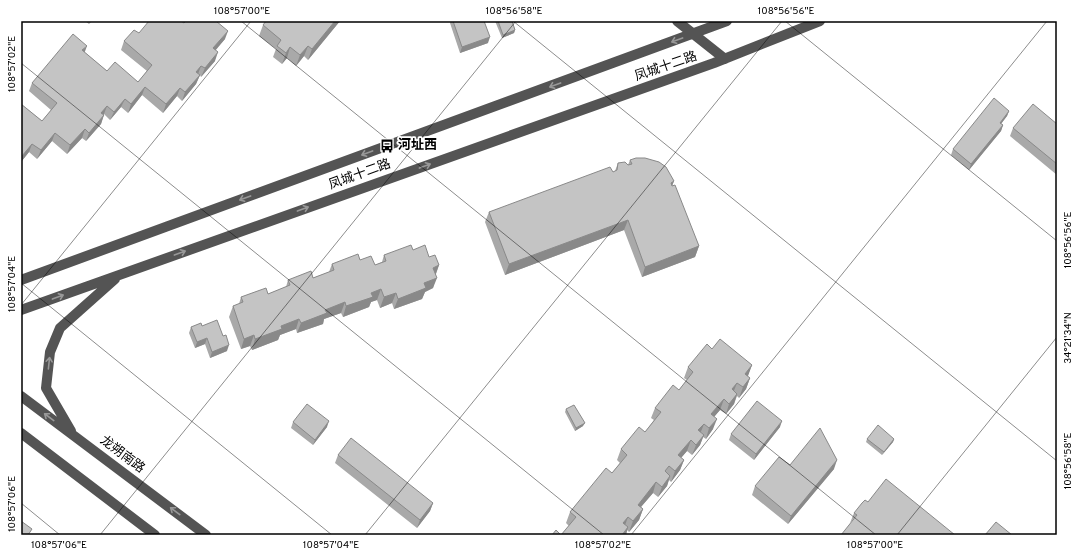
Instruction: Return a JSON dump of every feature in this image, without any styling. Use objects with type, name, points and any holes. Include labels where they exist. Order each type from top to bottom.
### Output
[{"type":"street","points":[[678,21],[725,59]]},
{"type":"street","name":"凤城十二路","points":[[21,280],[727,21]]},
{"type":"street","name":"凤城十二路","points":[[21,310],[725,59],[820,21]]},
{"type":"street","points":[[75,436],[46,388],[50,352],[60,328],[119,275]]},
{"type":"street","name":"龙朔南路","points":[[21,396],[206,535]]},
{"type":"street","points":[[21,433],[155,535]]},
{"type":"building","points":[[149,21],[181,21],[184,23],[186,21],[216,21],[228,31],[213,48],[218,52],[205,68],[201,66],[196,72],[200,75],[185,92],[180,88],[166,104],[145,87],[131,104],[125,99],[114,112],[107,106],[101,113],[104,115],[89,133],[85,129],[70,145],[55,133],[41,150],[32,144],[21,156],[21,104],[42,121],[57,103],[32,83],[73,34],[87,46],[82,50],[107,71],[115,62],[138,82],[152,65],[124,41],[134,30],[139,33]]},
{"type":"building","points":[[266,21],[335,21],[312,49],[308,46],[300,55],[290,47],[286,53],[277,46],[281,40],[263,25]]},
{"type":"building","points":[[453,21],[484,21],[490,37],[462,47]]},
{"type":"building","points":[[498,21],[512,21],[515,30],[503,35]]},
{"type":"building","points":[[994,98],[1009,111],[1000,123],[1003,125],[971,164],[953,149]]},
{"type":"building","points":[[1033,104],[1057,124],[1057,164],[1013,128]]},
{"type":"building","points":[[645,158],[659,162],[666,167],[674,181],[671,183],[672,186],[675,185],[699,246],[645,267],[628,220],[509,264],[489,212],[610,167],[613,172],[617,170],[618,163],[625,162],[628,165],[632,164],[630,160]]},
{"type":"building","points":[[411,245],[413,250],[425,245],[429,257],[435,255],[439,265],[433,268],[437,278],[424,283],[426,288],[398,299],[396,293],[384,297],[381,289],[371,293],[373,297],[346,306],[345,302],[325,310],[327,313],[301,323],[299,319],[281,326],[282,329],[255,339],[254,335],[244,339],[233,306],[243,302],[241,297],[266,288],[268,294],[290,285],[288,280],[311,271],[313,278],[334,270],[332,264],[358,254],[360,260],[371,256],[375,265],[386,261],[384,255]]},
{"type":"building","points":[[217,320],[223,336],[226,335],[229,345],[212,352],[207,338],[197,342],[191,327],[201,323],[202,326]]},
{"type":"building","points":[[720,339],[752,365],[745,374],[750,378],[743,387],[737,383],[732,389],[737,394],[729,404],[724,399],[711,414],[717,419],[709,428],[704,424],[698,430],[704,435],[696,445],[691,440],[678,455],[684,460],[675,471],[669,466],[665,471],[670,476],[662,487],[656,482],[638,505],[643,509],[633,521],[628,517],[623,523],[628,527],[622,535],[561,535],[576,517],[570,512],[606,468],[612,473],[627,455],[621,449],[639,427],[645,432],[661,412],[655,408],[673,385],[679,390],[693,372],[688,367],[707,344],[712,349]]},
{"type":"building","points":[[757,401],[782,421],[756,454],[731,434]]},
{"type":"building","points":[[307,404],[329,421],[315,440],[293,422]]},
{"type":"building","points":[[574,405],[585,423],[576,428],[566,409]]},
{"type":"building","points":[[878,425],[894,439],[884,452],[867,439]]},
{"type":"building","points":[[820,428],[837,460],[791,516],[755,486],[779,457],[790,465]]},
{"type":"building","points":[[351,438],[433,503],[420,520],[338,455]]},
{"type":"building","points":[[886,479],[955,535],[841,535],[857,515],[854,513],[862,503],[865,500],[868,502]]},
{"type":"building","points":[[21,521],[32,529],[28,535],[21,535]]},
{"type":"building","points":[[996,522],[1012,535],[985,535]]},
{"type":"building","points":[[556,530],[561,535],[552,535]]},
{"type":"place","name":"河址西","points":[[387,146]]}]
